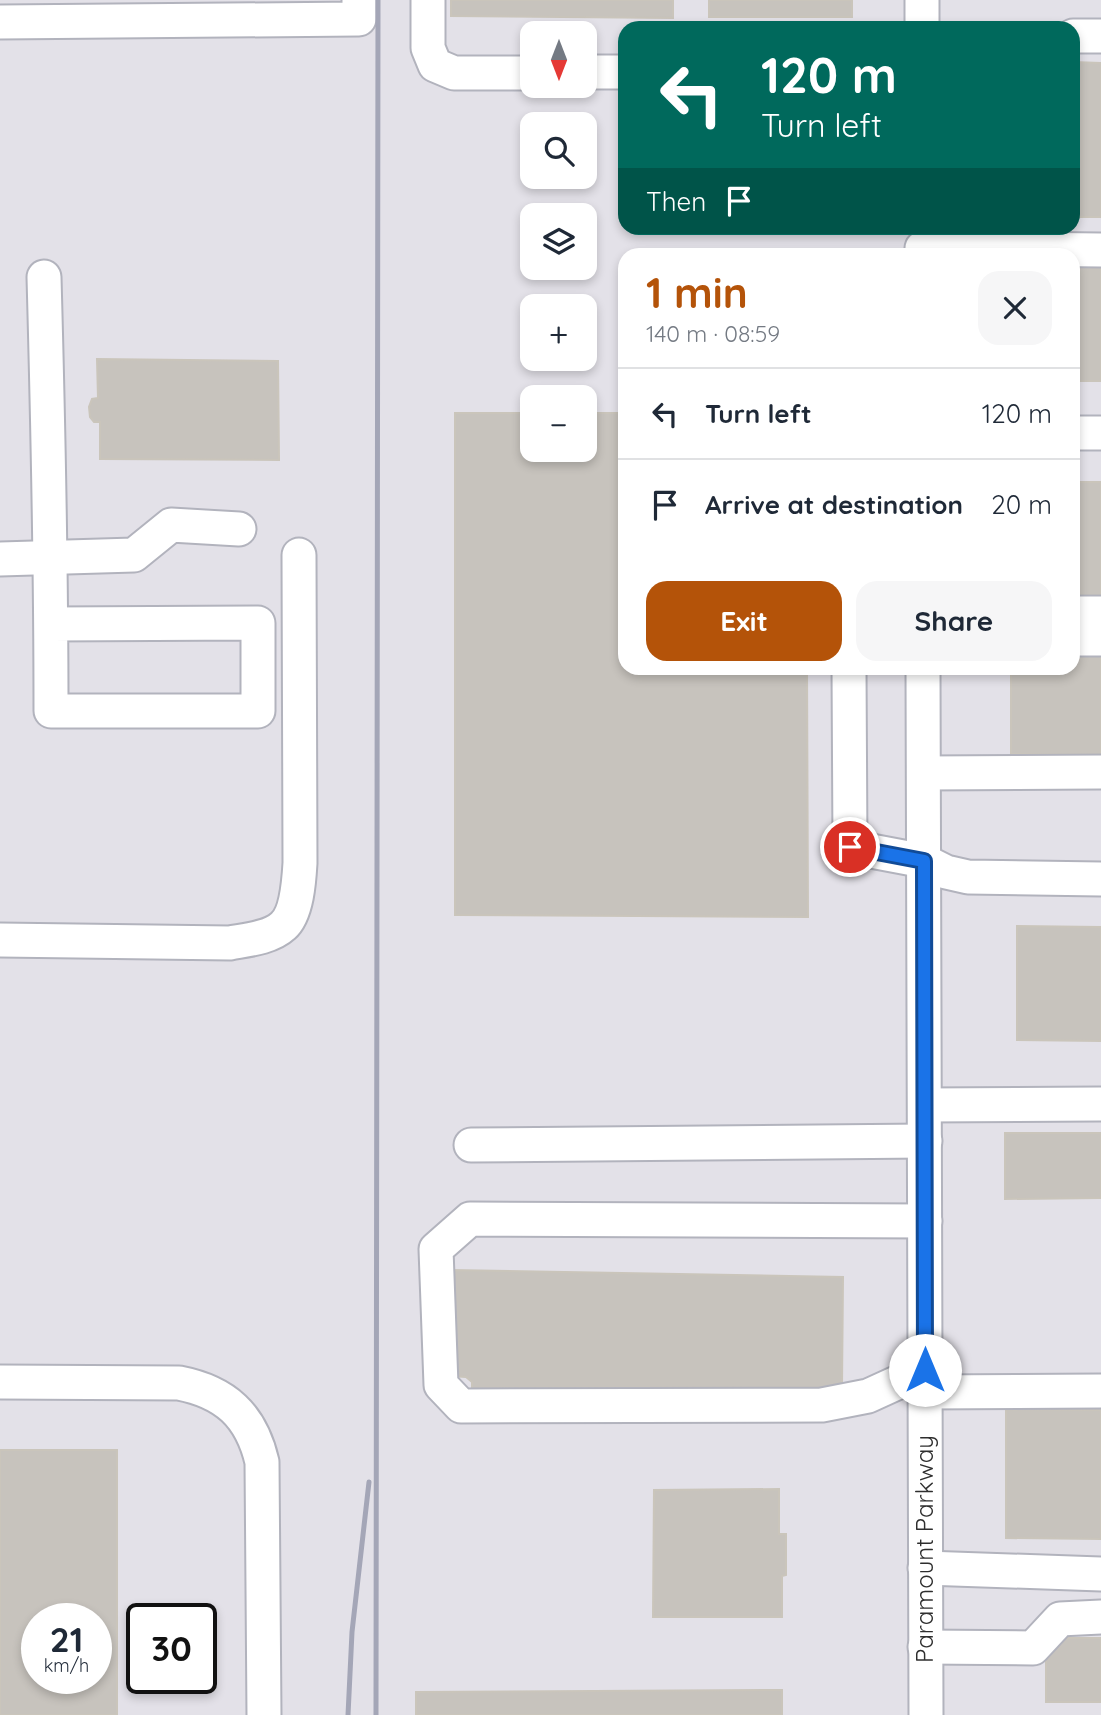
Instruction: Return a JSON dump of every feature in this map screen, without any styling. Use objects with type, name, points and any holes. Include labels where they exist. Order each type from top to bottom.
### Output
[{"type":"street","points":[[0,22],[359,19],[359,0]]},
{"type":"street","points":[[428,0],[428,48],[435,65],[454,73],[520,72]]},
{"type":"street","points":[[922,0],[922,21]]},
{"type":"street","points":[[1080,36],[1101,36]]},
{"type":"street","points":[[597,72],[618,72]]},
{"type":"street","points":[[922,244],[950,248]]},
{"type":"street","points":[[1080,250],[1101,250]]},
{"type":"street","points":[[44,276],[51,558],[51,624],[51,711],[258,711],[258,623],[51,624]]},
{"type":"street","points":[[1080,433],[1101,433]]},
{"type":"street","points":[[0,559],[134,555],[171,525],[239,529]]},
{"type":"street","points":[[0,940],[230,943],[263,936],[284,926],[297,897],[300,863],[299,555]]},
{"type":"street","points":[[1080,613],[1101,613]]},
{"type":"street","points":[[1080,639],[1101,639]]},
{"type":"street","points":[[849,675],[850,847],[924,861],[946,872],[968,877],[1101,879]]},
{"type":"street","name":"Paramount Parkway","points":[[923,675],[926,1715]]},
{"type":"street","points":[[924,773],[1101,772]]},
{"type":"street","points":[[925,1105],[1099,1104]]},
{"type":"street","points":[[471,1145],[925,1141]]},
{"type":"street","points":[[925,1221],[470,1219],[436,1250],[441,1385],[461,1406],[822,1405],[925,1381],[1101,1391]]},
{"type":"street","points":[[0,1382],[179,1383],[200,1387],[220,1397],[242,1418],[253,1432],[262,1461],[264,1715]]},
{"type":"street","points":[[925,1568],[1101,1574]]},
{"type":"street","points":[[925,1647],[1033,1648],[1060,1619],[1101,1617]]},
{"type":"shaded area","points":[[0,0],[1101,0],[1101,1715],[0,1715]]},
{"type":"building","points":[[451,0],[673,0],[673,18],[451,16]]},
{"type":"building","points":[[709,0],[852,0],[852,17],[709,17]]},
{"type":"building","points":[[1080,62],[1101,63],[1101,217],[1080,217]]},
{"type":"building","points":[[1080,267],[1101,267],[1101,381],[1080,381]]},
{"type":"building","points":[[97,359],[278,361],[279,460],[100,459],[100,422],[94,422],[90,417],[89,407],[92,399],[98,398]]},
{"type":"building","points":[[455,413],[520,413],[520,462],[597,462],[597,413],[618,413],[618,675],[807,675],[808,917],[455,915]]},
{"type":"building","points":[[1080,482],[1101,482],[1101,595],[1080,595]]},
{"type":"building","points":[[1080,649],[1101,649],[1101,754],[1011,754],[1011,675],[1080,675]]},
{"type":"building","points":[[1017,926],[1101,927],[1101,1041],[1017,1040]]},
{"type":"building","points":[[1005,1133],[1101,1133],[1101,1198],[1005,1199]]},
{"type":"building","points":[[451,1270],[843,1277],[842,1388],[472,1389],[472,1382],[466,1377],[451,1376]]},
{"type":"building","points":[[1006,1409],[1101,1410],[1101,1539],[1006,1538]]},
{"type":"building","points":[[0,1450],[117,1450],[117,1715],[0,1715]]},
{"type":"building","points":[[779,1489],[779,1534],[786,1534],[782,1617],[653,1617],[654,1490]]},
{"type":"building","points":[[1046,1638],[1101,1638],[1101,1702],[1046,1702]]},
{"type":"building","points":[[782,1690],[782,1715],[416,1715],[416,1692]]},
{"type":"railway","points":[[376,1715],[378,0]]},
{"type":"railway","points":[[348,1715],[352,1632],[369,1482]]},
{"type":"route","points":[[850,847],[924,861],[925,1370]]}]
